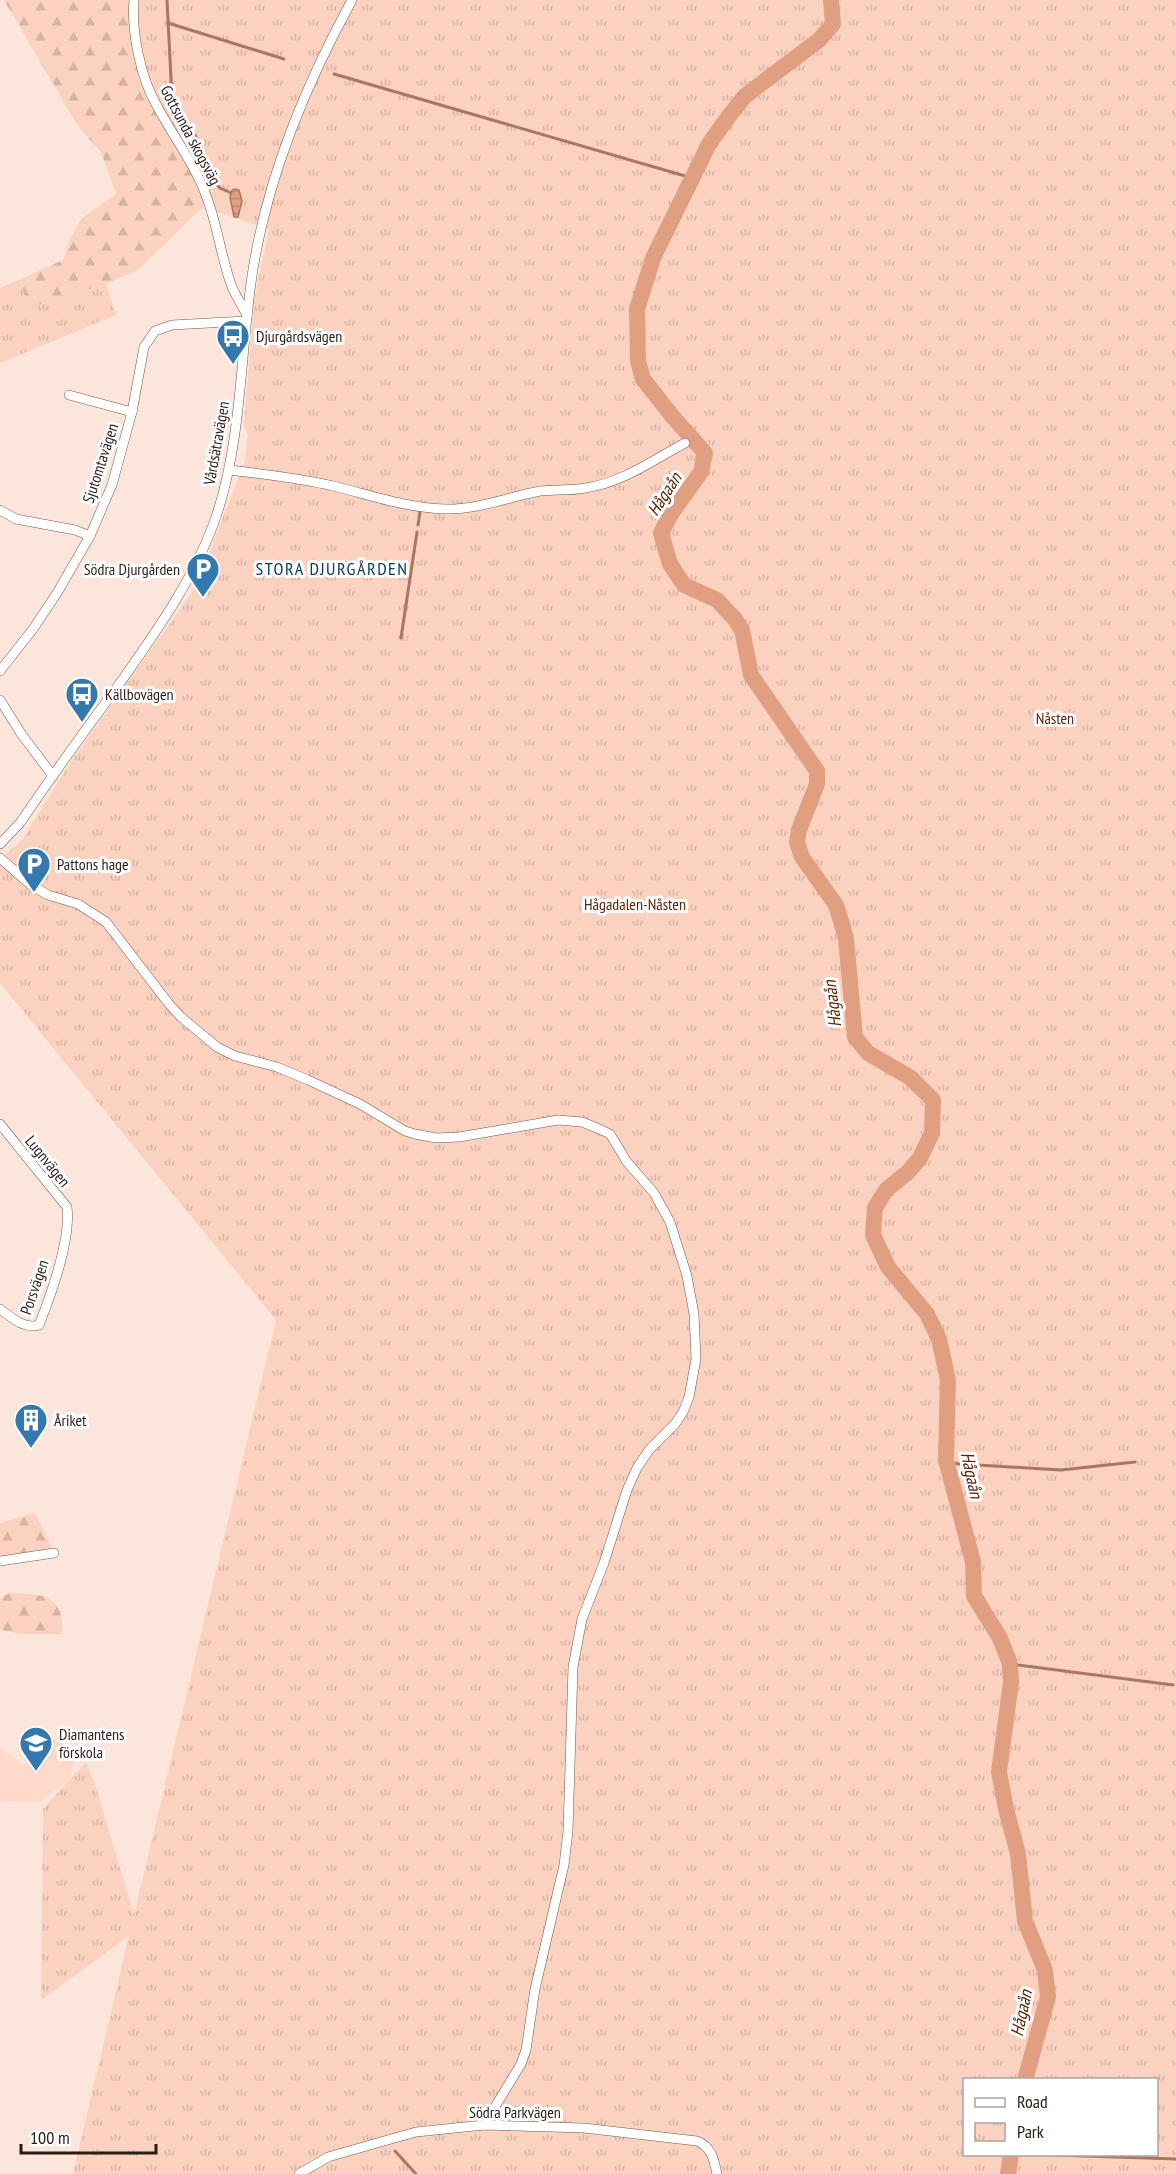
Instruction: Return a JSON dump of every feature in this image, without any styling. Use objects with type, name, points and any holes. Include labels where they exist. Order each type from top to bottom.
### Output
[{"type":"street","name":"Gottsunda skogsväg","points":[[134,0],[133,14],[137,44],[147,83],[155,104],[196,169],[208,201],[232,288],[247,318]]},
{"type":"street","name":"Vårdsätravägen","points":[[0,844],[20,824],[172,608],[200,556],[216,515],[236,435],[252,276],[270,195],[313,80],[352,0]]},
{"type":"street","name":"Sjutomtavägen","points":[[0,671],[33,629],[57,593],[90,536],[112,485],[132,412],[144,347],[155,331],[172,326],[247,318]]},
{"type":"street","points":[[69,395],[132,412]]},
{"type":"street","points":[[229,470],[320,483],[404,504],[446,509],[476,506],[540,491],[586,488],[608,483],[630,474],[685,443]]},
{"type":"street","points":[[0,510],[16,519],[75,530],[90,536]]},
{"type":"street","points":[[0,700],[22,735],[53,776]]},
{"type":"street","points":[[0,858],[31,885],[48,896],[78,904],[106,922],[181,1017],[217,1047],[234,1056],[277,1067],[308,1080],[360,1104],[405,1131],[415,1134],[436,1138],[459,1137],[558,1120],[582,1122],[610,1134],[627,1162],[654,1193],[670,1222],[687,1276],[694,1314],[696,1359],[684,1412],[649,1450],[627,1490],[604,1563],[582,1619],[573,1667],[568,1831],[564,1865],[535,1989],[526,2050],[521,2064],[484,2125]]},
{"type":"street","name":"Lugnvägen","points":[[0,1124],[67,1207],[68,1217]]},
{"type":"street","name":"Porsvägen","points":[[0,1309],[17,1322],[33,1327],[39,1325],[66,1236],[68,1217]]},
{"type":"street","points":[[0,1561],[54,1552]]},
{"type":"street","name":"Södra Parkvägen","points":[[299,2174],[328,2157],[416,2132],[484,2125],[584,2128],[697,2141],[709,2149],[714,2158],[717,2174]]},
{"type":"shaded area","points":[[232,190],[239,190],[242,201],[238,217],[234,217],[230,197]]},
{"type":"shaded area","name":"Diamantens förskola","points":[[46,1734],[75,1753],[70,1778],[39,1802],[4,1801],[0,1803],[0,1748],[24,1766]]},
{"type":"green space","points":[[4,0],[147,0],[218,192],[139,269],[106,284],[29,308],[19,280],[63,260],[71,237],[81,219],[116,194],[101,152],[78,126]]},
{"type":"green space","name":"Hågadalen-Nåsten","points":[[133,0],[1176,0],[1176,2174],[73,2174],[129,1936],[41,2000],[43,1809],[86,1762],[95,1784],[134,1915],[276,1320],[0,983],[0,859],[22,840],[72,760],[196,587],[245,461],[248,435],[244,425],[254,301],[269,229],[208,209],[189,141],[152,93],[136,50]]},
{"type":"green space","points":[[19,280],[29,308],[106,284],[116,315],[0,363],[0,288]]},
{"type":"green space","points":[[35,1513],[54,1553],[0,1561],[0,1523]]},
{"type":"green space","points":[[9,1593],[31,1594],[48,1598],[55,1603],[62,1620],[62,1634],[24,1634],[0,1630],[0,1599]]},
{"type":"waterway","points":[[167,0],[172,98],[198,140],[214,182],[231,193]]},
{"type":"waterway","name":"Hågaån","points":[[831,0],[833,24],[819,40],[745,96],[709,144],[653,258],[637,309],[638,361],[643,379],[705,453],[701,472],[671,514],[661,533],[670,564],[684,585],[717,600],[734,618],[742,630],[751,675],[817,771],[817,784],[799,830],[797,842],[802,857],[836,905],[841,921],[846,939],[855,1037],[868,1053],[911,1078],[933,1100],[932,1133],[920,1158],[908,1172],[886,1190],[875,1208],[873,1235],[888,1267],[927,1314],[939,1339],[948,1380],[946,1460],[973,1562],[974,1596],[1000,1638],[1010,1664],[1011,1682],[999,1772],[1018,1854],[1025,1921],[1045,1970],[1048,1997],[1026,2078]]},
{"type":"waterway","points":[[168,23],[284,59]]},
{"type":"waterway","points":[[334,74],[692,178]]},
{"type":"waterway","points":[[418,525],[420,512]]},
{"type":"waterway","points":[[401,638],[417,532]]},
{"type":"waterway","points":[[946,1463],[1061,1470],[1135,1462]]},
{"type":"waterway","points":[[1010,1664],[1173,1685]]},
{"type":"waterway","points":[[395,2151],[416,2174]]},
{"type":"waterway","name":"Hågaån","points":[[1008,2174],[1011,2156]]},
{"type":"waterway","points":[[1084,2156],[1176,2159]]},
{"type":"place","name":"Djurgårdsvägen","points":[[233,365]]},
{"type":"place","name":"Södra Djurgården","points":[[203,598]]},
{"type":"place","name":"Källbovägen","points":[[82,723]]},
{"type":"place","name":"Pattons hage","points":[[34,893]]},
{"type":"place","name":"Åriket","points":[[31,1449]]},
{"type":"place","name":"Diamantens förskola","points":[[36,1772]]},
{"type":"district","name":"STORA DJURGÅRDEN","points":[[332,568]]},
{"type":"park label","name":"Nåsten","points":[[1055,718]]}]
